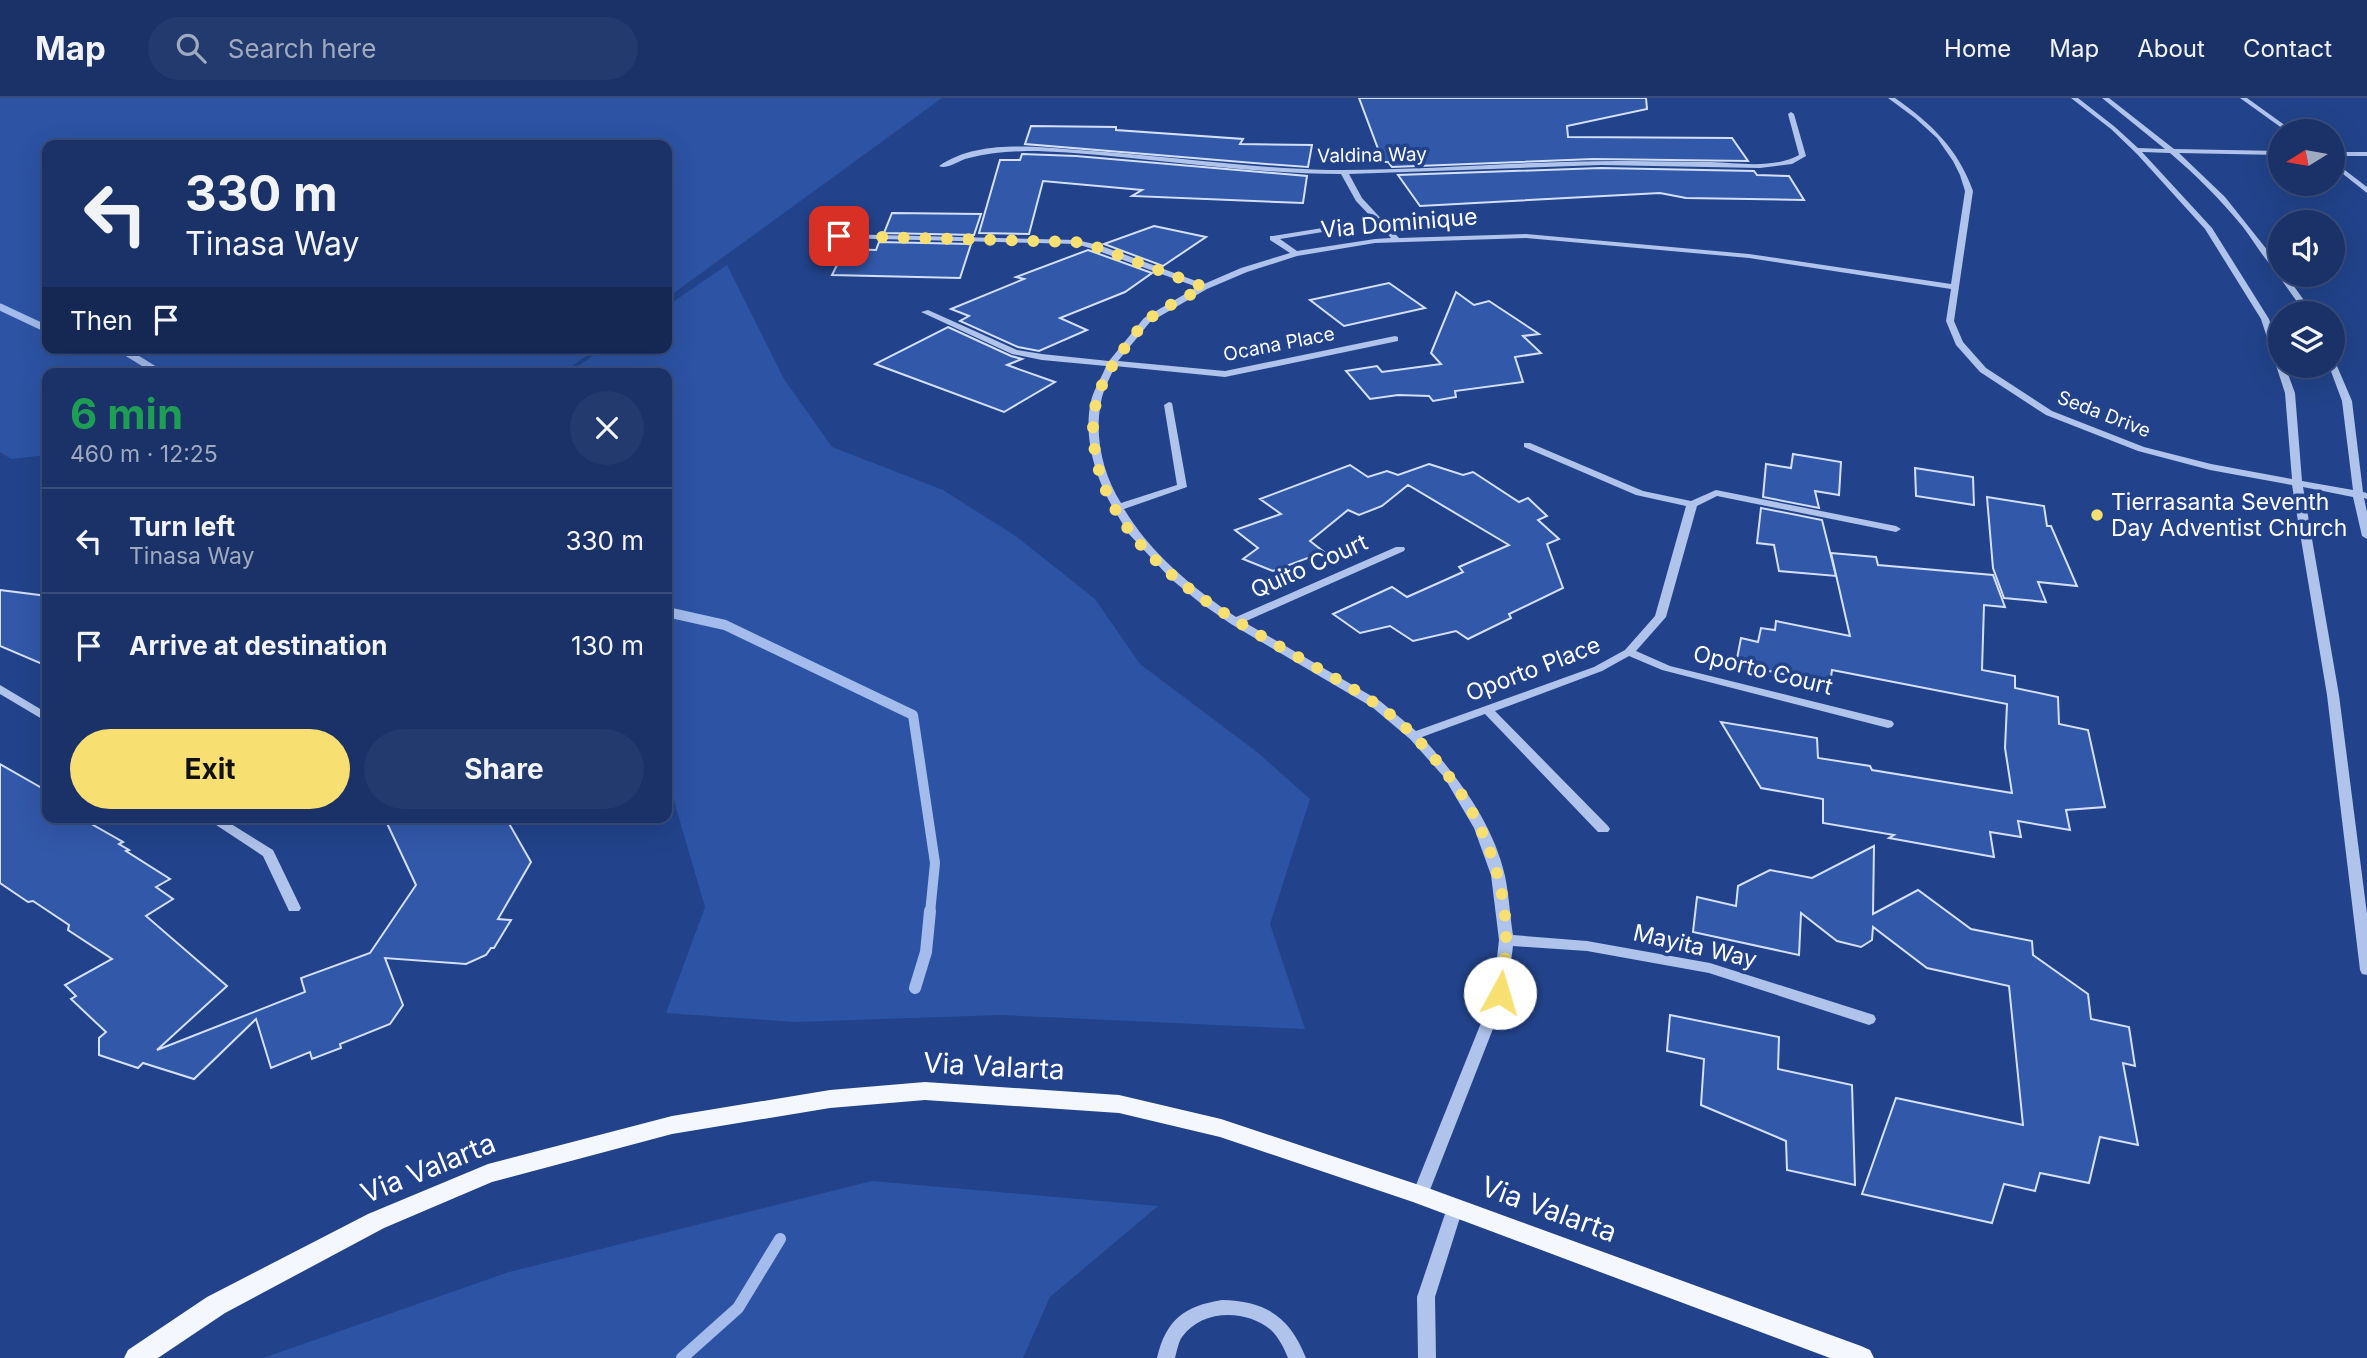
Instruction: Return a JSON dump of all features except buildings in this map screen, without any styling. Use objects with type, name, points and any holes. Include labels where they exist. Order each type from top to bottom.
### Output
[{"type":"main road","name":"Via Valarta","points":[[137,1358],[216,1305],[351,1234],[488,1174],[656,1128],[830,1099],[925,1091],[1119,1104],[1220,1128],[1420,1195],[1861,1358]]},
{"type":"street","name":"Seda Drive","points":[[1891,98],[1919,117],[1954,152],[1964,172],[1969,191],[1950,321],[1959,343],[1983,370],[2049,413],[2141,449],[2210,467],[2362,495]]},
{"type":"street","points":[[2074,98],[2136,150],[2208,228],[2265,319],[2268,328]]},
{"type":"street","points":[[2105,98],[2174,150],[2253,231],[2268,254]]},
{"type":"street","points":[[2243,98],[2273,119]]},
{"type":"street","points":[[1791,114],[1803,156]]},
{"type":"street","name":"Valdina Way","points":[[943,166],[970,155],[1017,149],[1119,154],[1221,166],[1344,172],[1407,172],[1563,164],[1760,166],[1790,163],[1803,156]]},
{"type":"street","points":[[2136,150],[2268,153]]},
{"type":"street","points":[[2345,154],[2367,154]]},
{"type":"street","points":[[1344,172],[1359,199],[1396,239]]},
{"type":"street","points":[[2345,173],[2367,191]]},
{"type":"street","points":[[1296,254],[1273,238],[1341,227]]},
{"type":"street","name":"Via Dominique","points":[[1420,1195],[1500,993],[1506,940],[1498,875],[1481,828],[1448,775],[1414,736],[1376,704],[1235,622],[1175,577],[1132,531],[1116,508],[1105,485],[1094,442],[1096,401],[1112,363],[1147,320],[1204,287],[1244,270],[1296,254],[1396,239],[1494,235],[1539,237],[1749,256],[1955,287]]},
{"type":"street","points":[[839,236],[1076,242],[1204,287]]},
{"type":"street","name":"Ocana Place","points":[[925,312],[1014,352],[1226,374],[1395,339]]},
{"type":"street","points":[[2285,378],[2290,393],[2297,483],[2333,695],[2367,970]]},
{"type":"street","points":[[2338,378],[2347,401],[2367,536]]},
{"type":"street","points":[[1116,508],[1182,487],[1169,405]]},
{"type":"street","points":[[1527,445],[1640,493],[1692,504],[1716,493],[1896,529]]},
{"type":"street","name":"Oporto Place","points":[[1414,736],[1598,670],[1629,652],[1660,617],[1692,504]]},
{"type":"street","name":"Quito Court","points":[[1235,622],[1400,549]]},
{"type":"street","name":"Oporto Court","points":[[1629,652],[1666,667],[1888,724]]},
{"type":"street","points":[[0,689],[42,715]]},
{"type":"street","points":[[1487,710],[1603,829]]},
{"type":"street","points":[[220,823],[268,853],[294,908]]},
{"type":"street","name":"Mayita Way","points":[[1506,940],[1587,946],[1710,968],[1869,1019]]},
{"type":"street","points":[[1427,1358],[1426,1297],[1455,1208]]},
{"type":"street","points":[[1166,1358],[1174,1333],[1189,1318],[1210,1309],[1233,1306],[1255,1311],[1275,1322],[1290,1339],[1297,1358]]},
{"type":"shaded area","points":[[0,98],[942,98],[672,294],[672,140],[42,140],[42,354],[589,354],[570,368],[42,368],[42,456],[11,459],[0,452]]},
{"type":"shaded area","points":[[727,265],[784,379],[832,447],[943,490],[1017,537],[1095,599],[1140,664],[1257,752],[1310,799],[1270,924],[1305,1029],[1000,1015],[795,1022],[666,1013],[705,907],[672,794],[672,368],[575,368],[595,354],[672,354],[672,303]]},
{"type":"shaded area","points":[[872,1181],[1158,1206],[1050,1297],[1023,1358],[263,1358],[509,1272]]},
{"type":"waterway","points":[[0,307],[42,327]]},
{"type":"waterway","points":[[129,354],[152,368]]},
{"type":"waterway","points":[[672,613],[725,625],[913,715],[935,863],[930,913]]},
{"type":"waterway","points":[[915,988],[926,952],[930,911]]},
{"type":"waterway","points":[[682,1358],[738,1308],[780,1239]]},
{"type":"place","name":"Tierrasanta Seventh Day Adventist Church","points":[[2097,515]]},
{"type":"route","points":[[839,236],[1076,242],[1204,287],[1147,320],[1112,363],[1102,382],[1093,421],[1097,463],[1105,485],[1116,508],[1132,531],[1175,577],[1235,622],[1376,704],[1414,736],[1448,775],[1481,828],[1498,875],[1506,940],[1500,993]]}]
